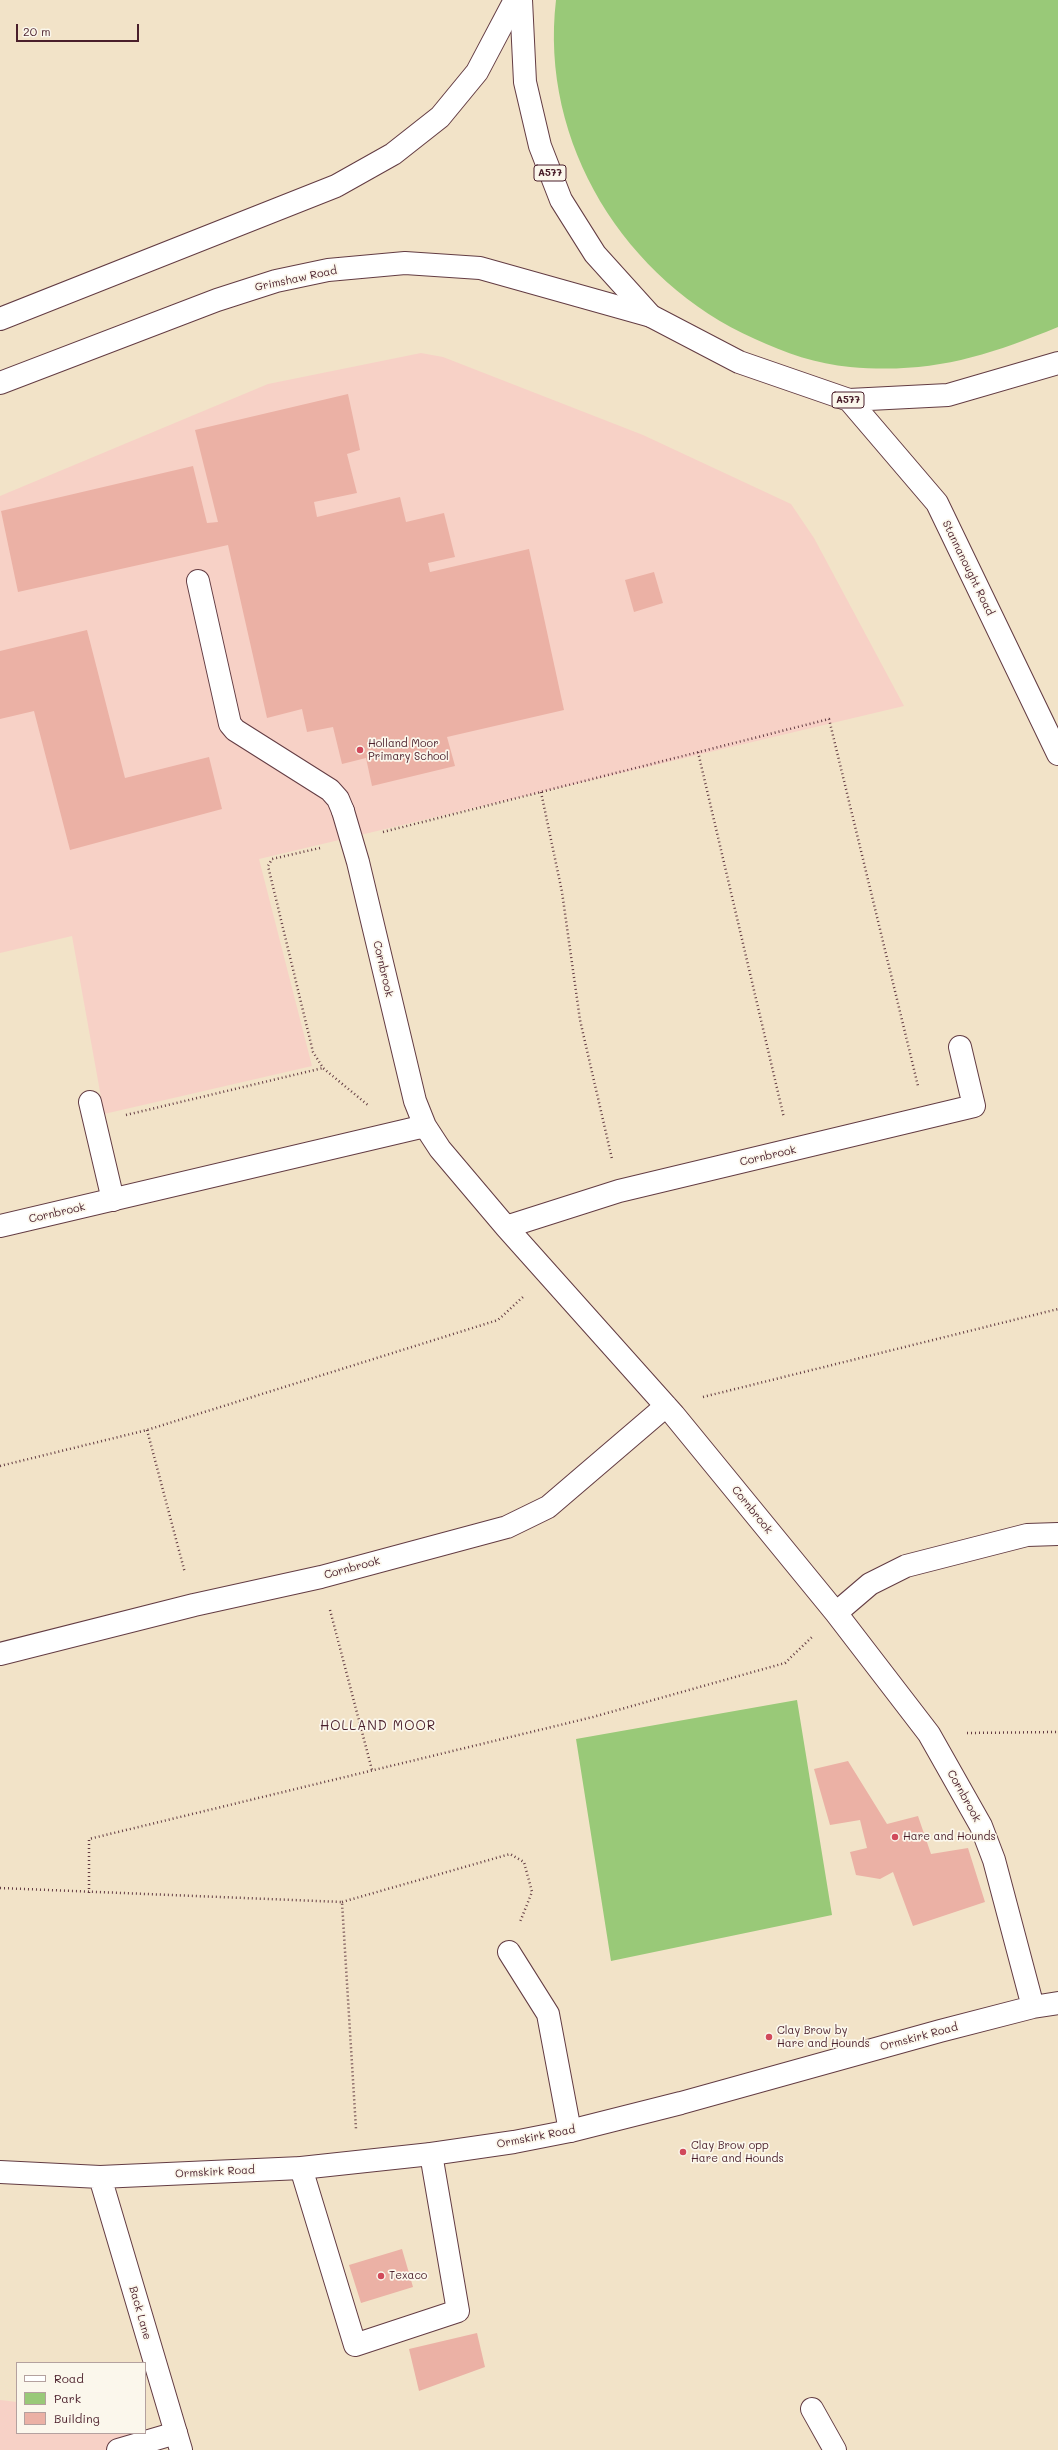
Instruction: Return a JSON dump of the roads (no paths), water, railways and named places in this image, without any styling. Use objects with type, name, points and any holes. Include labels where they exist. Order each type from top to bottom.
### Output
[{"type":"street","points":[[0,318],[336,186],[393,154],[440,117],[477,72],[515,0]]},
{"type":"street","name":"A577","points":[[521,0],[525,82],[540,146],[560,200],[595,254],[651,316],[739,362],[849,400],[948,395],[1058,364]]},
{"type":"street","name":"Grimshaw Road","points":[[0,384],[217,300],[276,281],[328,270],[405,263],[480,268],[651,316]]},
{"type":"street","name":"Stannanought Road","points":[[849,400],[937,503],[1058,754]]},
{"type":"street","name":"Cornbrook","points":[[198,581],[230,724],[234,730],[330,790],[338,799],[343,811],[415,1101],[425,1126],[440,1149],[506,1227],[670,1411],[836,1613],[929,1734],[981,1826],[994,1860],[1033,2007]]},
{"type":"street","name":"Cornbrook","points":[[506,1227],[619,1191],[974,1106],[960,1047]]},
{"type":"street","points":[[92,1112],[113,1200]]},
{"type":"street","name":"Cornbrook","points":[[0,1226],[425,1126]]},
{"type":"street","name":"Cornbrook","points":[[0,1654],[194,1605],[321,1576],[507,1527],[548,1507],[670,1411]]},
{"type":"street","points":[[836,1613],[870,1584],[906,1566],[1027,1535],[1058,1534]]},
{"type":"street","points":[[509,1952],[548,2014],[570,2131]]},
{"type":"street","name":"Ormskirk Road","points":[[0,2172],[100,2177],[302,2168],[431,2154],[570,2131],[681,2103],[940,2031],[1033,2007],[1058,2003]]},
{"type":"street","points":[[302,2168],[355,2345],[458,2311],[431,2154]]},
{"type":"street","name":"Back Lane","points":[[100,2177],[178,2442]]},
{"type":"street","points":[[812,2409],[835,2450]]},
{"type":"street","points":[[118,2450],[178,2442]]},
{"type":"place","name":"Holland Moor Primary School","points":[[360,750]]},
{"type":"place","name":"Hare and Hounds","points":[[895,1837]]},
{"type":"place","name":"Clay Brow by Hare and Hounds","points":[[769,2037]]},
{"type":"place","name":"Clay Brow opp Hare and Hounds","points":[[683,2152]]},
{"type":"place","name":"Texaco","points":[[381,2276]]},
{"type":"district","name":"HOLLAND MOOR","points":[[378,1726]]}]
